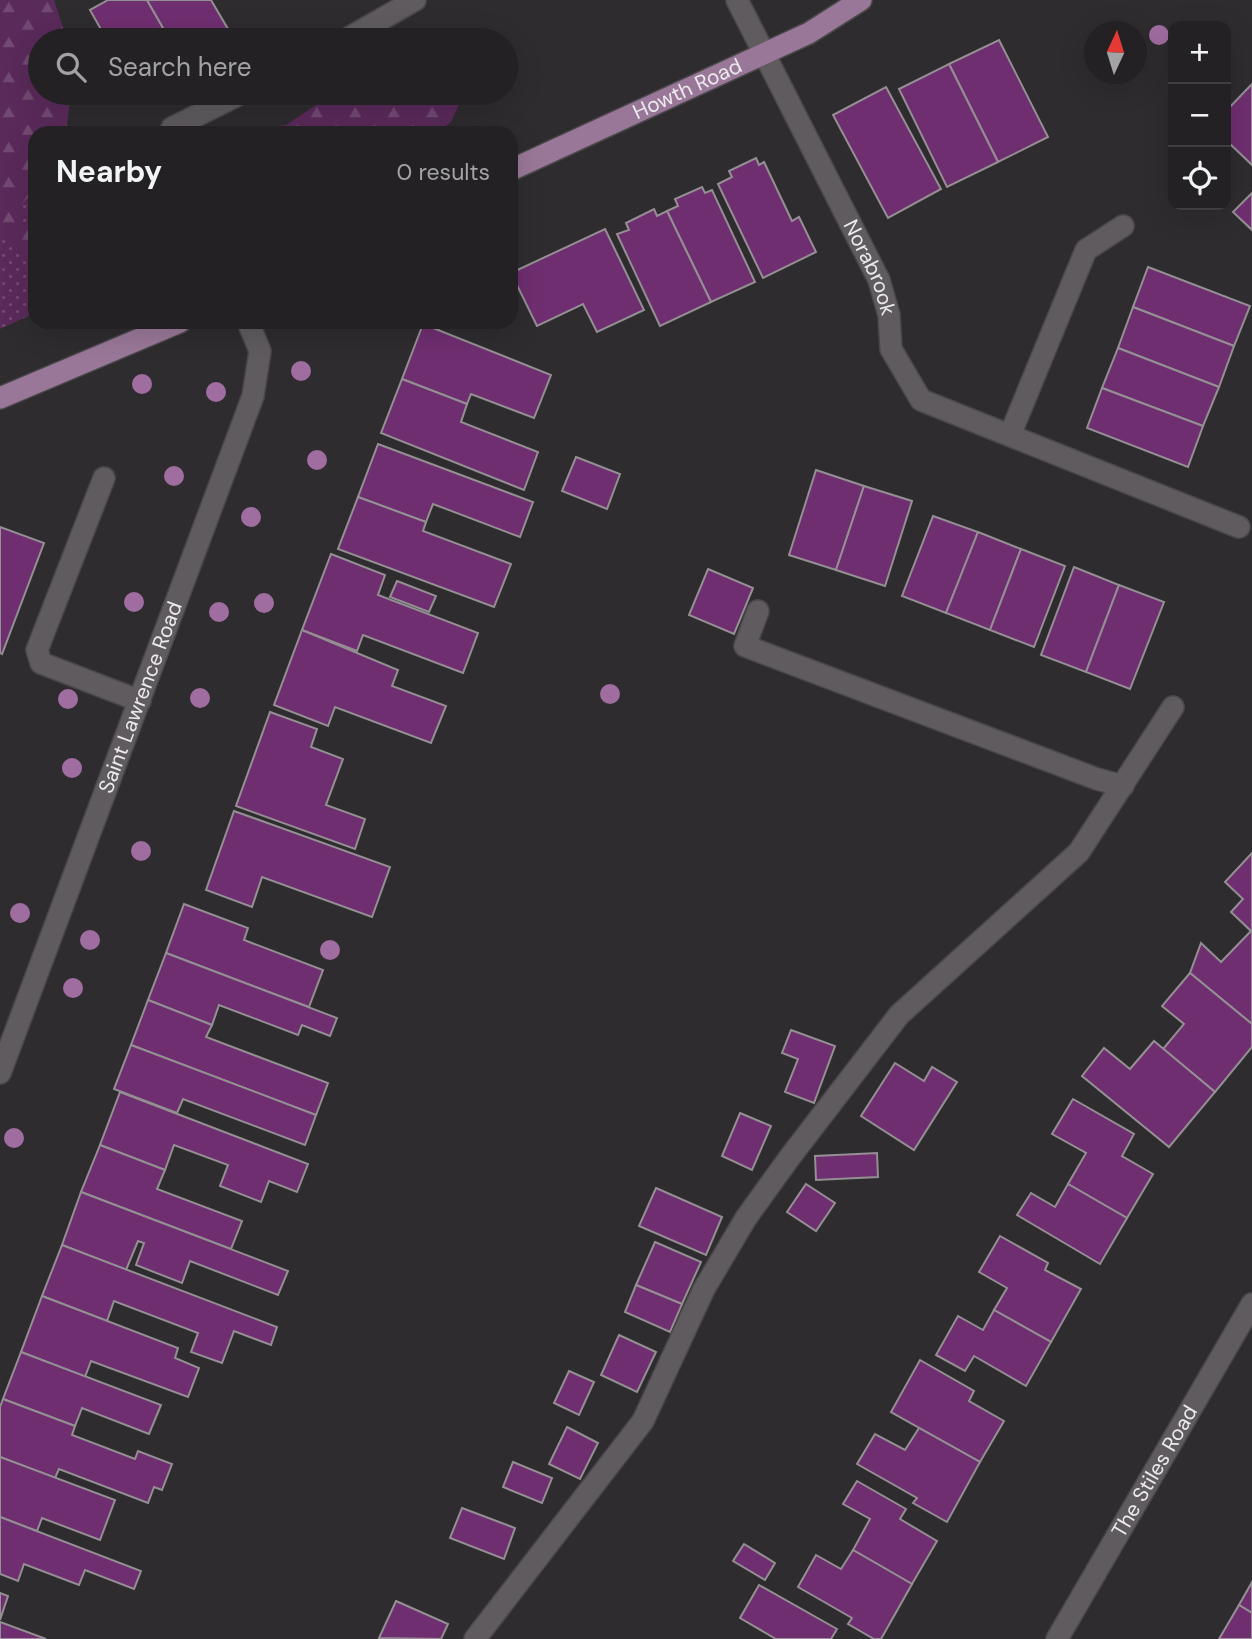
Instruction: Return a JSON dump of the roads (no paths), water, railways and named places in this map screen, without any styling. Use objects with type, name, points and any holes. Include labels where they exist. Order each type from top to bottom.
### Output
[{"type":"main road","name":"Howth Road","points":[[518,167],[761,52],[809,33],[861,0]]},
{"type":"main road","points":[[0,398],[163,329]]},
{"type":"street","points":[[366,28],[415,0]]},
{"type":"street","name":"Norabrook","points":[[737,0],[761,52],[879,280],[889,315],[891,349],[921,400],[1239,527]]},
{"type":"street","points":[[176,126],[218,105]]},
{"type":"street","points":[[1010,435],[1086,250],[1123,226]]},
{"type":"street","name":"Saint Lawrence Road","points":[[0,1073],[253,396],[260,351],[251,329]]},
{"type":"street","points":[[104,478],[37,650],[41,663],[140,701]]},
{"type":"street","points":[[758,611],[745,646],[1097,779],[1123,786]]},
{"type":"street","points":[[475,1639],[643,1421],[704,1289],[746,1218],[799,1146],[899,1015],[1079,852],[1173,707]]},
{"type":"street","name":"The Stiles Road","points":[[1057,1639],[1252,1304]]}]
